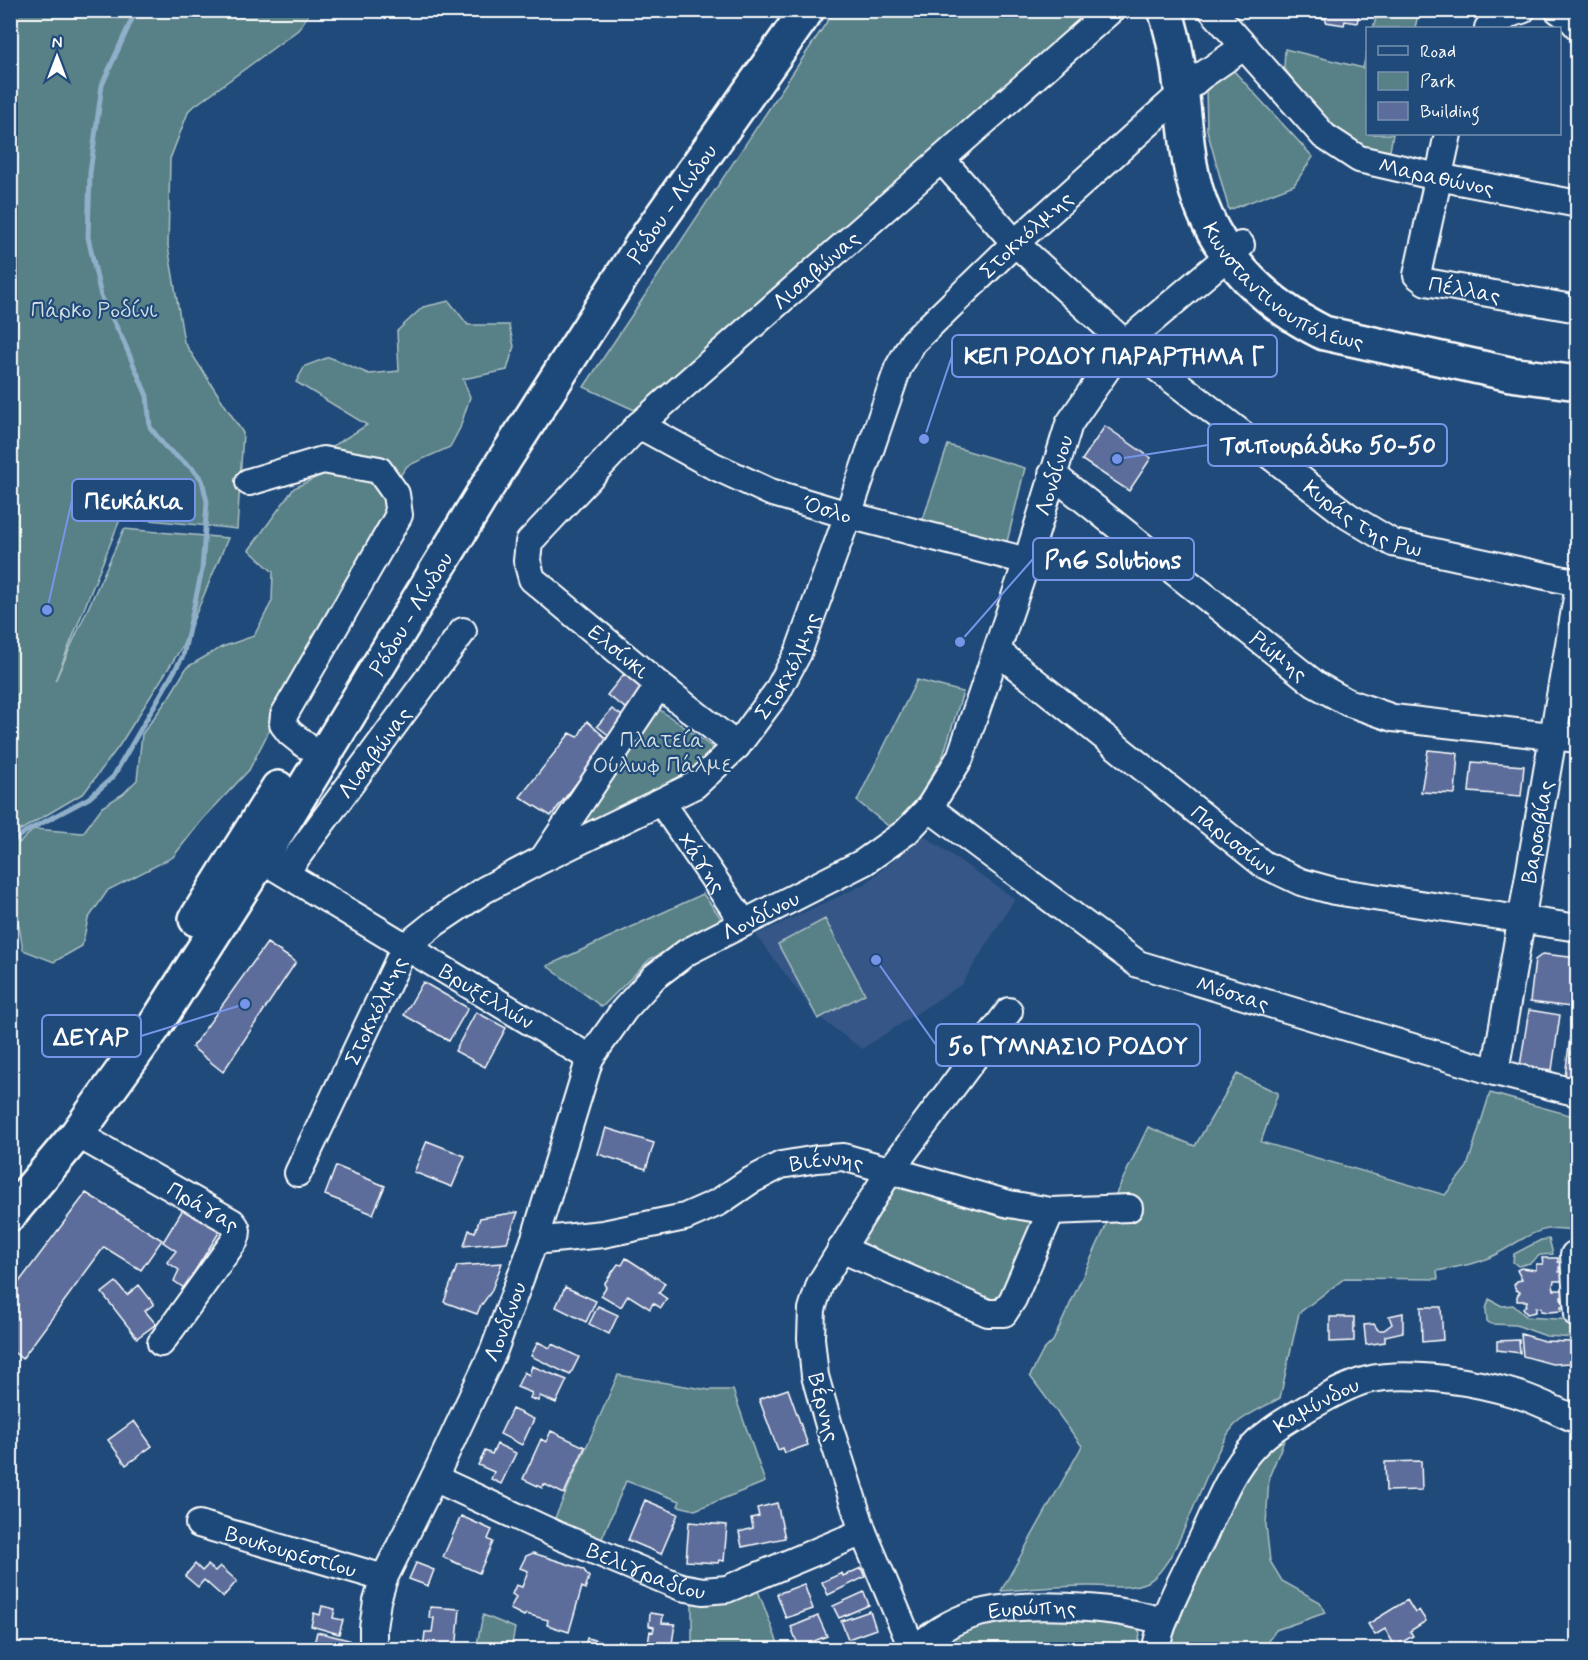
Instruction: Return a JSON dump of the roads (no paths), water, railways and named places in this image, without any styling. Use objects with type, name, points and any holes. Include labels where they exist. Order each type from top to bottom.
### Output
[{"type":"main road","name":"Ρόδου - Λίνδου","points":[[10,1182],[50,1137],[104,1065],[305,745],[470,474],[628,227],[781,10]]},
{"type":"main road","name":"Ρόδου - Λίνδου","points":[[10,1214],[77,1134],[273,866],[487,487],[645,240],[807,10]]},
{"type":"main road","name":"Κωνσταντινουπόλεως","points":[[1165,10],[1177,58],[1190,86],[1215,190],[1243,273],[1273,302],[1298,320],[1324,333],[1510,374],[1578,383]]},
{"type":"main road","name":"Κωνσταντινουπόλεως","points":[[1188,10],[1191,22],[1190,86]]},
{"type":"main road","name":"Κωνσταντινουπόλεως","points":[[1235,250],[1293,300],[1313,312],[1337,321],[1534,366],[1578,370]]},
{"type":"street","name":"Λισαβώνας","points":[[530,542],[639,425],[1111,10]]},
{"type":"street","points":[[1490,27],[1512,13],[1522,10]]},
{"type":"street","points":[[1558,10],[1578,27]]},
{"type":"street","name":"Μαραθώνος","points":[[1219,14],[1324,136],[1359,159],[1578,204]]},
{"type":"street","name":"Στοκχόλμης","points":[[298,1173],[405,947],[435,923],[484,890],[695,785],[737,746],[777,692],[798,653],[848,515],[897,368],[913,342],[1015,243],[1190,86],[1245,46]]},
{"type":"street","points":[[1438,177],[1448,135]]},
{"type":"street","name":"Κυράς της Ρω","points":[[942,160],[1015,243],[1125,343],[1348,516],[1393,543],[1578,583]]},
{"type":"street","name":"Πέλλας","points":[[1438,177],[1417,275],[1426,282],[1578,309]]},
{"type":"street","name":"Λονδίνου","points":[[373,1650],[377,1600],[384,1578],[494,1350],[534,1241],[590,1058],[624,1010],[654,977],[687,952],[864,862],[906,832],[929,808],[960,758],[1027,561],[1069,424],[1125,343],[1235,250]]},
{"type":"street","name":"Όσλο","points":[[639,425],[712,465],[770,492],[848,515],[1027,561]]},
{"type":"street","points":[[249,482],[322,460],[379,470],[396,494],[399,515],[284,715],[283,724],[305,745]]},
{"type":"street","name":"Ρώμης","points":[[1052,474],[1315,684],[1347,702],[1393,718],[1578,739]]},
{"type":"street","name":"Ελσίνκι","points":[[530,542],[527,561],[532,579],[659,685],[737,746]]},
{"type":"street","name":"Βαρσοβίας","points":[[1495,1072],[1578,592]]},
{"type":"street","name":"Λισαβώνας","points":[[273,866],[463,631]]},
{"type":"street","name":"Παρισσίων","points":[[997,651],[1263,864],[1301,882],[1334,891],[1578,928]]},
{"type":"street","points":[[543,859],[659,685]]},
{"type":"street","name":"Χάγης","points":[[662,803],[744,923]]},
{"type":"street","name":"Μόσχας","points":[[929,808],[1138,964],[1495,1072],[1578,1094]]},
{"type":"street","name":"Βρυξελλών","points":[[273,866],[590,1058]]},
{"type":"street","name":"Βέρνης","points":[[913,1650],[863,1532],[814,1376],[811,1338],[812,1309],[820,1284],[890,1172],[1009,1011]]},
{"type":"street","name":"Πράγας","points":[[77,1134],[232,1222],[237,1227],[238,1234],[235,1240],[161,1343]]},
{"type":"street","name":"Βιέννης","points":[[534,1241],[603,1234],[685,1217],[719,1202],[750,1181],[781,1165],[843,1157],[1009,1204],[1051,1211],[1129,1208]]},
{"type":"street","points":[[841,1249],[988,1313],[1004,1312],[1013,1299],[1051,1211]]},
{"type":"street","points":[[1574,1255],[1578,1315]]},
{"type":"street","name":"Καμύνδου","points":[[1155,1650],[1162,1621],[1230,1481],[1253,1447],[1268,1433],[1339,1391],[1366,1380],[1385,1377],[1469,1382],[1520,1395],[1578,1420]]},
{"type":"street","name":"Βελιγραδίου","points":[[434,1478],[560,1536],[681,1587],[703,1591],[727,1588],[863,1532]]},
{"type":"street","name":"Βουκουρεστίου","points":[[199,1524],[384,1578]]},
{"type":"street","name":"Ευρώπης","points":[[913,1650],[939,1629],[972,1615],[1002,1609],[1097,1608],[1138,1613],[1162,1621]]},
{"type":"waterway","points":[[10,843],[25,832],[89,798],[113,777],[183,656],[202,570],[207,502],[202,480],[193,469],[166,448],[150,427],[147,396],[101,296],[88,237],[90,173],[102,85],[136,10]]},
{"type":"place","name":"ΚΕΠ ΡΟΔΟΥ ΠΑΡΑΡΤΗΜΑ Γ","points":[[924,439]]},
{"type":"place","name":"Τσιπουράδικο 50-50","points":[[1117,459]]},
{"type":"place","name":"Πευκάκια","points":[[47,610]]},
{"type":"place","name":"PnG Solutions","points":[[960,642]]},
{"type":"place","name":"5ο ΓΥΜΝΑΣΙΟ ΡΟΔΟΥ","points":[[876,960]]},
{"type":"place","name":"ΔΕΥΑΡ","points":[[245,1004]]},
{"type":"park label","name":"Πάρκο Ροδίνι","points":[[94,309]]},
{"type":"park label","name":"Πλατεία Ούλωφ Πάλμε","points":[[662,752]]}]
